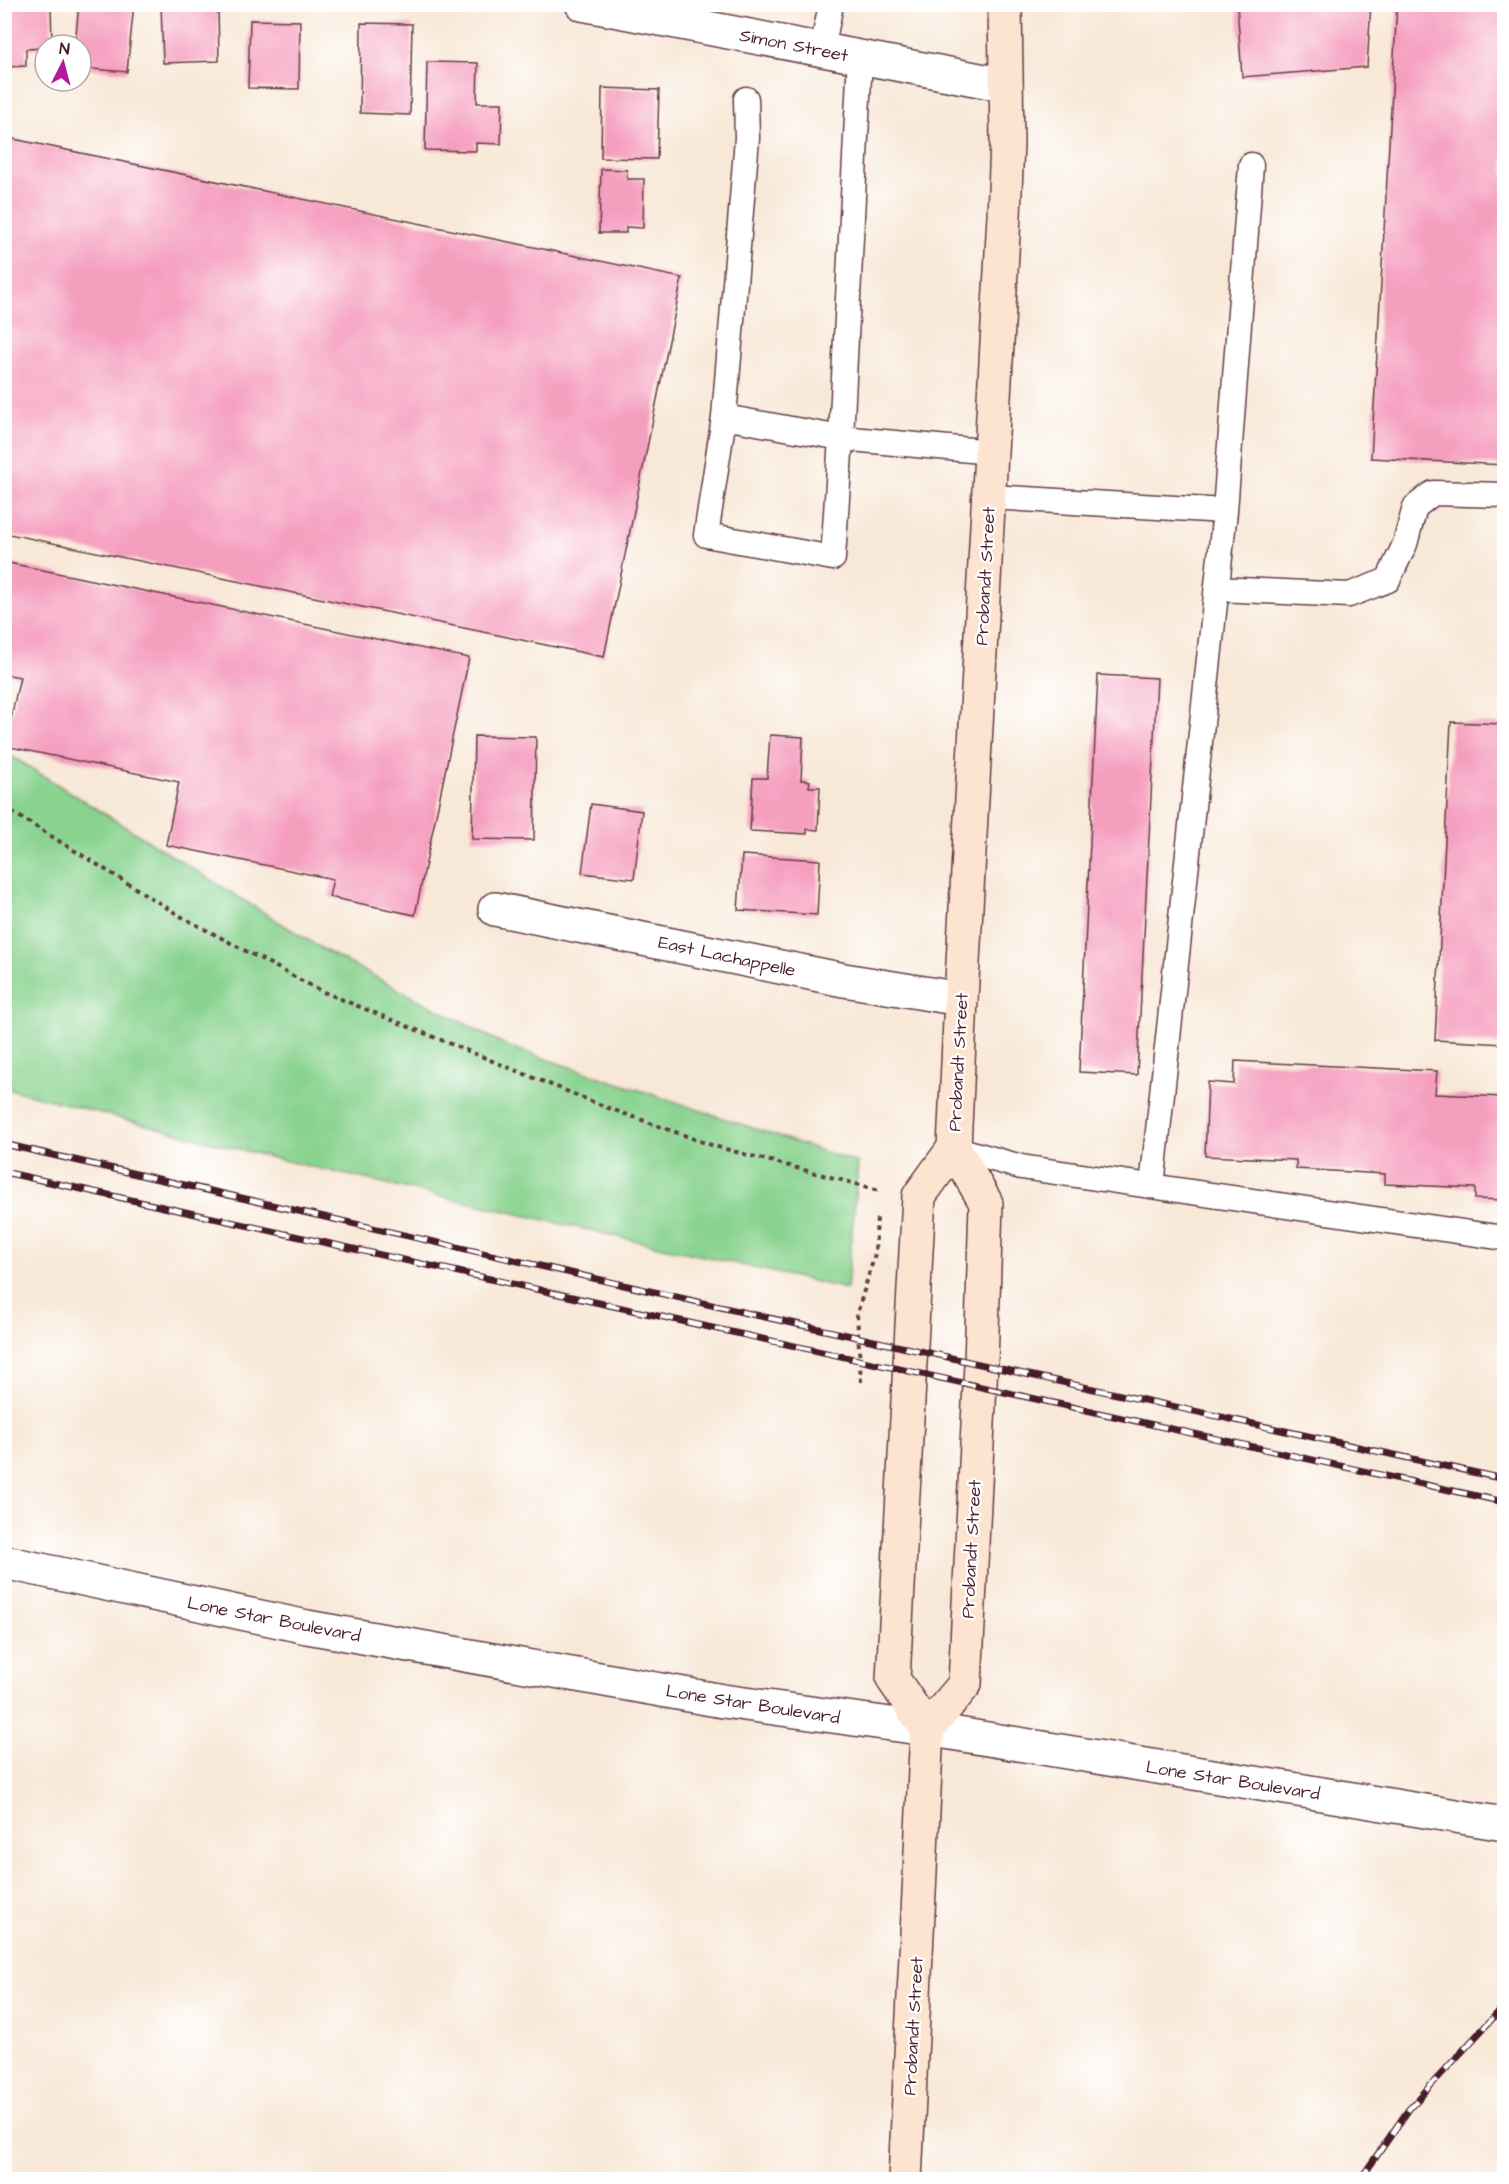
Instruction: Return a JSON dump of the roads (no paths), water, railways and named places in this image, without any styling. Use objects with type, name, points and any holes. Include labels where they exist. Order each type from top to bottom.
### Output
[{"type":"main road","name":"Probandt Street","points":[[927,1730],[893,1679],[919,1196],[954,1148],[1005,216],[1007,142],[1005,4]]},
{"type":"main road","name":"Probandt Street","points":[[905,2180],[927,1730],[965,1683],[981,1364],[987,1203],[954,1148]]},
{"type":"street","name":"Simon Street","points":[[582,4],[1006,85]]},
{"type":"street","name":"East Lachappelle","points":[[495,909],[844,980],[961,999]]},
{"type":"street","name":"Lone Star Boulevard","points":[[4,1562],[307,1628],[723,1701],[927,1730],[1504,1824]]},
{"type":"lane","points":[[822,50],[831,4]]},
{"type":"lane","points":[[746,99],[747,138],[724,417],[706,535],[833,558],[842,438],[860,57]]},
{"type":"lane","points":[[1152,1186],[1225,511],[1251,165]]},
{"type":"lane","points":[[724,417],[842,438],[992,452]]},
{"type":"lane","points":[[1216,589],[1349,595],[1388,580],[1405,544],[1416,507],[1433,493],[1504,495]]},
{"type":"lane","points":[[990,497],[1225,511]]},
{"type":"lane","points":[[954,1148],[1021,1167],[1504,1238]]},
{"type":"railway","points":[[4,1144],[751,1314],[1504,1479]]},
{"type":"railway","points":[[4,1172],[1504,1502]]},
{"type":"railway","points":[[1360,2180],[1409,2109],[1504,2006]]}]
